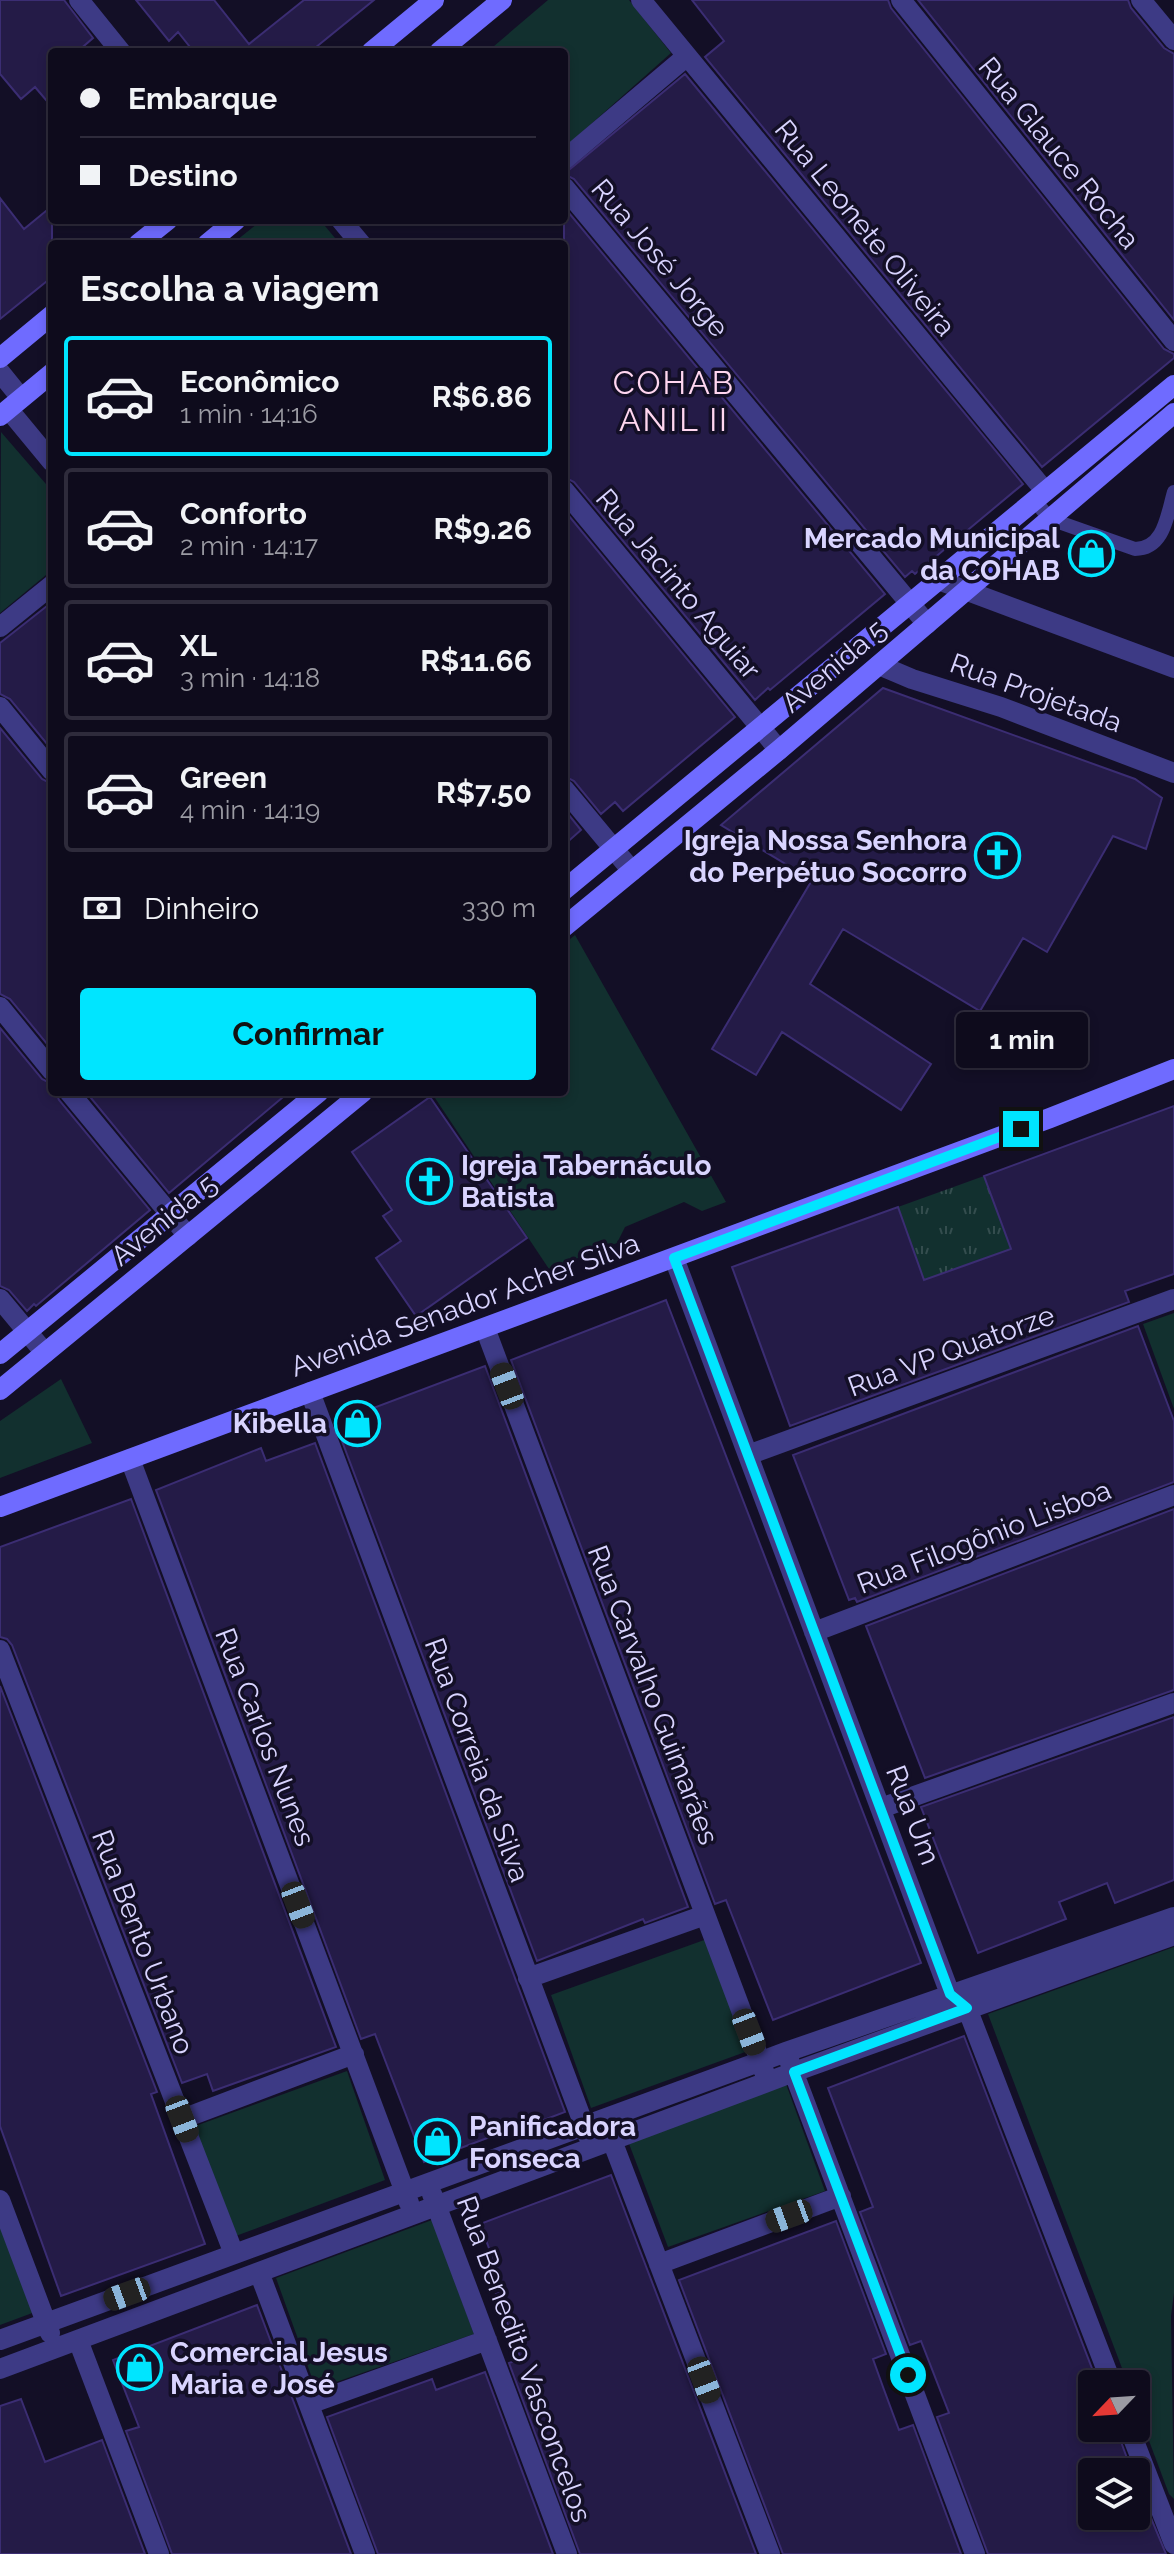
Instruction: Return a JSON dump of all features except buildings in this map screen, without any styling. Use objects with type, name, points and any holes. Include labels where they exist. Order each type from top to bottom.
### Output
[{"type":"street","points":[[79,0],[118,48]]},
{"type":"street","points":[[376,48],[434,0]]},
{"type":"street","points":[[448,48],[502,0]]},
{"type":"street","name":"Rua Leonete Oliveira","points":[[641,0],[1040,496]]},
{"type":"street","name":"Rua Glauce Rocha","points":[[901,0],[1174,341]]},
{"type":"street","points":[[1141,0],[1174,40]]},
{"type":"street","points":[[568,157],[687,56]]},
{"type":"street","name":"Rua José Jorge","points":[[568,192],[927,624]]},
{"type":"street","points":[[143,240],[163,224]]},
{"type":"street","points":[[212,240],[231,224]]},
{"type":"street","points":[[344,224],[358,240]]},
{"type":"street","points":[[0,358],[48,318]]},
{"type":"street","points":[[0,372],[10,408],[48,457]]},
{"type":"street","points":[[10,408],[48,376]]},
{"type":"street","name":"Avenida 5","points":[[568,887],[1174,385]]},
{"type":"street","name":"Avenida 5","points":[[568,924],[779,750],[1174,413]]},
{"type":"street","name":"Rua Jacinto Aguiar","points":[[568,495],[779,750]]},
{"type":"street","points":[[938,580],[1174,668]]},
{"type":"street","points":[[0,627],[48,588]]},
{"type":"street","name":"Rua Projetada","points":[[879,665],[912,679],[1001,707],[1174,773]]},
{"type":"street","points":[[0,707],[48,766]]},
{"type":"street","points":[[568,794],[632,871]]},
{"type":"street","points":[[0,1007],[48,1066]]},
{"type":"street","name":"Avenida Senador Acher Silva","points":[[0,1507],[1050,1118],[1174,1069]]},
{"type":"street","points":[[72,1096],[188,1236]]},
{"type":"street","name":"Avenida 5","points":[[0,1354],[312,1096]]},
{"type":"street","points":[[320,1096],[336,1115]]},
{"type":"street","name":"Avenida 5","points":[[0,1390],[358,1096]]},
{"type":"street","name":"Rua Um","points":[[674,1258],[950,1994]]},
{"type":"street","points":[[0,1299],[45,1353]]},
{"type":"street","name":"Rua VP Quatorze","points":[[748,1455],[1174,1299]]},
{"type":"street","name":"Rua Carvalho Guimarães","points":[[485,1328],[768,2082]]},
{"type":"street","name":"Rua Correia da Silva","points":[[310,1392],[592,2148]]},
{"type":"street","name":"Rua Carlos Nunes","points":[[130,1459],[414,2214]]},
{"type":"street","name":"Rua Filogônio Lisboa","points":[[814,1632],[1174,1495]]},
{"type":"street","name":"Rua Bento Urbano","points":[[0,1650],[234,2254]]},
{"type":"street","points":[[881,1808],[1174,1703]]},
{"type":"street","points":[[528,1978],[705,1915]]},
{"type":"street","points":[[0,2340],[786,2052],[1174,1917]]},
{"type":"street","points":[[0,2369],[967,2008],[1174,1935]]},
{"type":"street","points":[[950,1994],[967,2008],[1107,2370]]},
{"type":"street","points":[[786,2052],[975,2554]]},
{"type":"street","points":[[182,2119],[354,2054]]},
{"type":"street","points":[[604,2119],[770,2554]]},
{"type":"street","name":"Rua Benedito Vasconcelos","points":[[428,2183],[567,2554]]},
{"type":"street","points":[[659,2264],[841,2196]]},
{"type":"street","points":[[0,2200],[56,2348]]},
{"type":"street","points":[[259,2272],[365,2554]]},
{"type":"street","points":[[78,2340],[159,2554]]},
{"type":"street","points":[[309,2404],[487,2340]]},
{"type":"street","points":[[1134,2442],[1174,2544]]},
{"type":"lane","points":[[1040,496],[1050,519],[1135,549],[1146,549],[1160,536],[1174,492]]},
{"type":"green space","points":[[548,0],[629,0],[671,53],[568,144],[568,48],[492,48]]},
{"type":"green space","points":[[257,224],[323,224],[337,240],[237,240]]},
{"type":"green space","points":[[1,432],[48,486],[48,573],[0,613]]},
{"type":"green space","points":[[575,935],[726,1202],[702,1211],[684,1202],[625,1227],[617,1243],[549,1269],[434,1096],[568,1096],[568,941]]},
{"type":"green space","points":[[984,1176],[1011,1249],[924,1280],[898,1207]]},
{"type":"green space","points":[[1174,1313],[1174,1409],[1143,1324]]},
{"type":"green space","points":[[61,1379],[92,1443],[0,1478],[0,1421]]},
{"type":"green space","points":[[707,1939],[748,2051],[591,2108],[551,1995]]},
{"type":"green space","points":[[1174,1947],[1174,2293],[1171,2316],[1174,2499],[1169,2494],[1150,2442],[1150,2370],[1123,2370],[988,2014]]},
{"type":"green space","points":[[347,2071],[385,2180],[233,2237],[190,2128]]},
{"type":"green space","points":[[786,2084],[825,2191],[668,2247],[628,2141]]},
{"type":"green space","points":[[0,2220],[35,2312],[0,2325]]},
{"type":"green space","points":[[432,2220],[474,2334],[316,2389],[276,2278]]},
{"type":"place","name":"Mercado Municipal da COHAB","points":[[1091,554]]},
{"type":"place","name":"Igreja Nossa Senhora do Perpétuo Socorro","points":[[998,856]]},
{"type":"place","name":"Igreja Tabernáculo Batista","points":[[430,1181]]},
{"type":"place","name":"Kibella","points":[[358,1423]]},
{"type":"place","name":"Panificadora Fonseca","points":[[438,2142]]},
{"type":"place","name":"Comercial Jesus Maria e José","points":[[139,2368]]},
{"type":"district","name":"COHAB ANIL II","points":[[674,400]]},
{"type":"route","points":[[908,2375],[794,2072],[967,2008],[950,1994],[674,1258],[1021,1129]]}]
